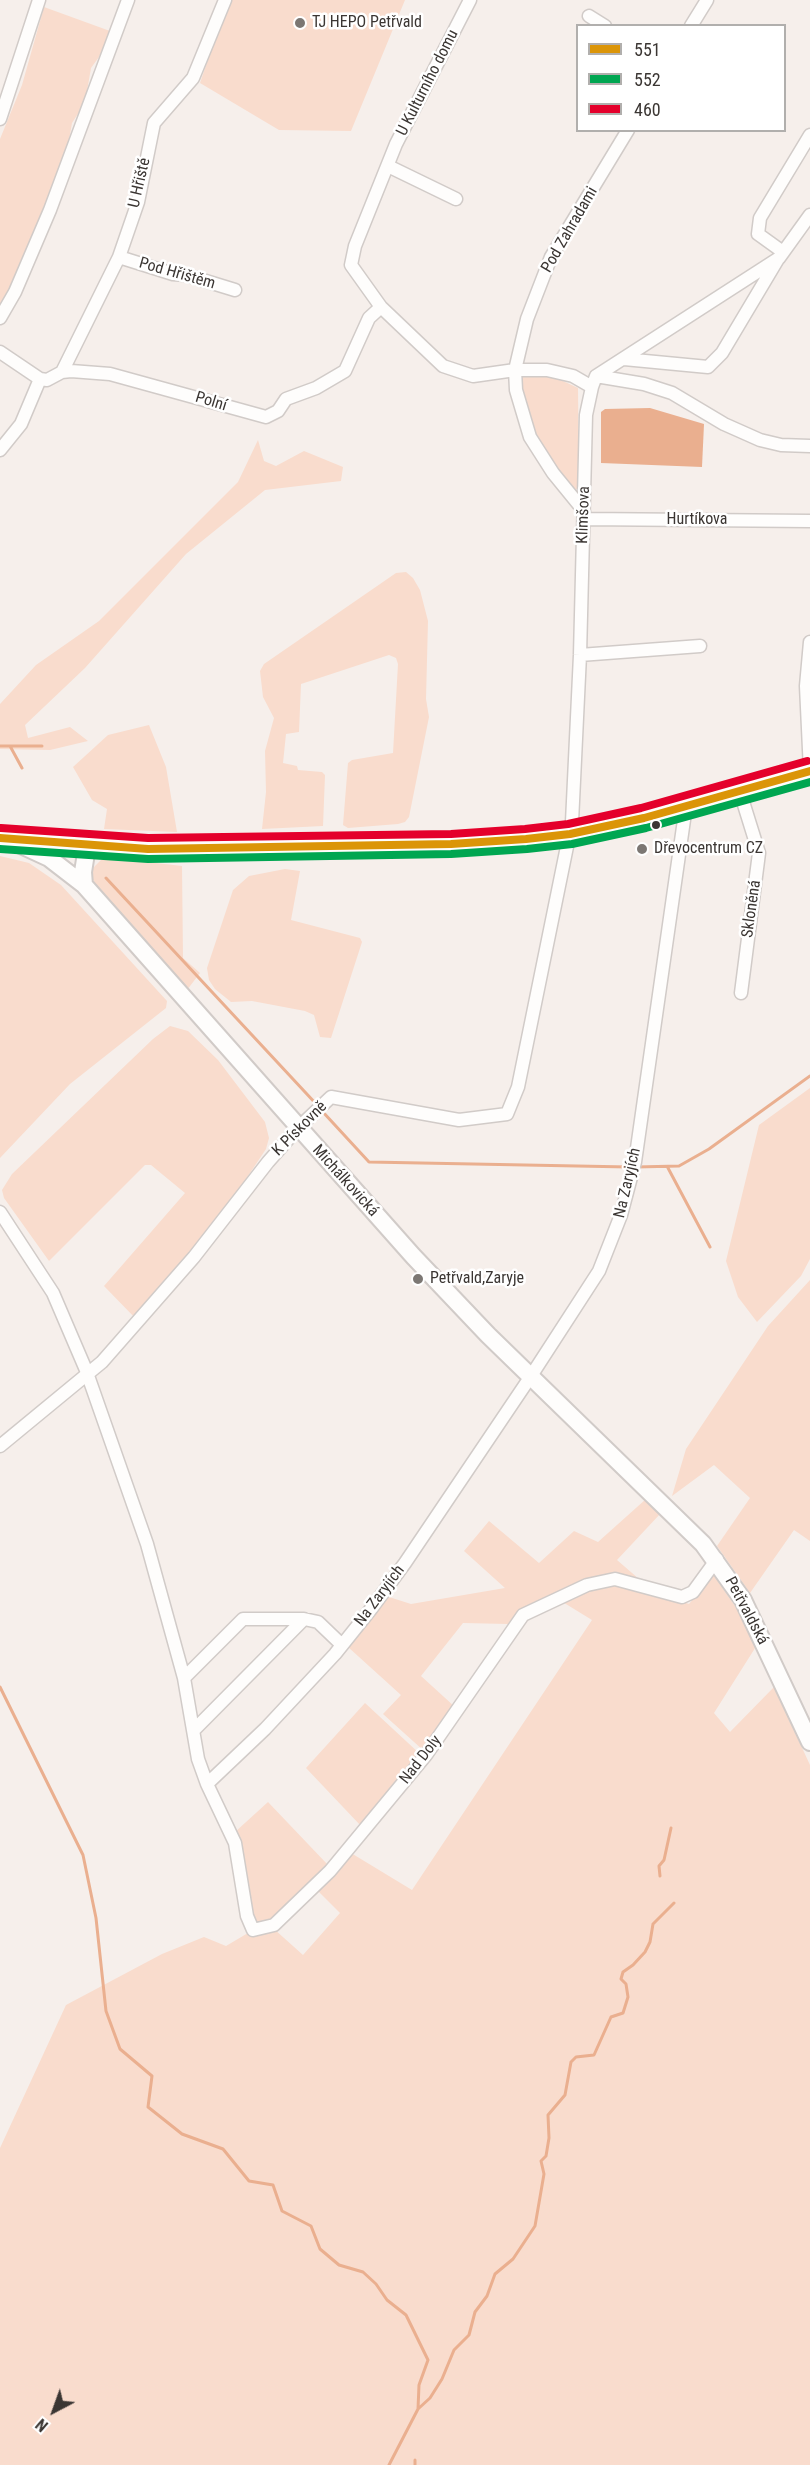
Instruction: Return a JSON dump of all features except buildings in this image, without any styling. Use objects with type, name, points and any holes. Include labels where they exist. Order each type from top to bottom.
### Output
[{"type":"main road","points":[[3,838],[81,846],[240,849],[451,844],[570,834],[644,818],[810,771]]},
{"type":"street","points":[[0,119],[39,0]]},
{"type":"street","points":[[0,318],[15,292],[50,210],[128,0]]},
{"type":"street","name":"U Hřiště","points":[[62,372],[119,257],[138,202],[154,123],[193,78],[225,0]]},
{"type":"street","name":"U Kulturního domu","points":[[470,0],[396,144],[355,246],[351,265],[381,307],[443,366],[473,376],[514,370],[547,370],[594,381]]},
{"type":"street","points":[[692,24],[707,0]]},
{"type":"street","points":[[589,16],[602,24]]},
{"type":"street","name":"Pod Zahradami","points":[[514,370],[527,319],[551,257],[627,132]]},
{"type":"street","points":[[781,255],[758,234],[760,218],[810,135]]},
{"type":"street","points":[[388,166],[456,199]]},
{"type":"street","points":[[624,359],[708,368],[722,354],[781,255],[810,215]]},
{"type":"street","points":[[594,381],[639,346],[781,255]]},
{"type":"street","name":"Pod Hřištěm","points":[[119,257],[235,290]]},
{"type":"street","name":"Polní","points":[[40,379],[54,378],[62,372],[110,374],[266,417],[278,411],[286,399],[316,388],[345,371],[369,318],[381,307]]},
{"type":"street","points":[[0,352],[40,379],[21,424],[0,450]]},
{"type":"street","points":[[514,370],[516,390],[530,438],[584,515]]},
{"type":"street","points":[[594,381],[644,384],[672,393],[724,424],[760,440],[781,445],[810,446]]},
{"type":"street","name":"Klimšova","points":[[570,834],[580,655],[586,415],[594,381]]},
{"type":"street","name":"Hurtíkova","points":[[584,515],[810,521]]},
{"type":"street","points":[[810,642],[806,686],[810,771]]},
{"type":"street","points":[[580,655],[700,646]]},
{"type":"street","name":"Skloněná","points":[[740,792],[759,853],[741,993]]},
{"type":"street","name":"Na Zaryjích","points":[[207,1784],[265,1728],[342,1645],[405,1563],[531,1376],[599,1270],[621,1215],[635,1162],[686,806]]},
{"type":"street","name":"K Pískovně","points":[[0,1446],[70,1386],[88,1376],[148,1313],[221,1224],[268,1161],[331,1097],[459,1120],[507,1114],[518,1087],[570,834]]},
{"type":"street","name":"Michálkovická","points":[[3,838],[44,855],[84,885],[413,1257],[531,1376],[657,1496]]},
{"type":"street","points":[[68,872],[69,856],[81,846]]},
{"type":"street","points":[[81,846],[84,885]]},
{"type":"street","points":[[0,1212],[53,1293],[88,1376],[147,1544],[184,1678],[198,1759],[207,1784]]},
{"type":"street","name":"Petřvaldská","points":[[657,1496],[717,1559],[734,1584],[756,1624],[810,1742]]},
{"type":"street","name":"Nad Doly","points":[[207,1784],[235,1843],[247,1916],[253,1930],[274,1925],[330,1871],[426,1755],[523,1615],[587,1585],[615,1579],[682,1597],[693,1592],[717,1559]]},
{"type":"street","points":[[184,1678],[243,1619],[304,1619],[318,1622],[342,1645]]},
{"type":"street","points":[[194,1730],[304,1619]]},
{"type":"shaded area","points":[[228,0],[405,0],[351,131],[279,130],[200,83]]},
{"type":"shaded area","points":[[44,7],[110,31],[99,57],[91,68],[85,103],[72,123],[68,146],[50,195],[11,288],[0,305],[0,139],[22,85]]},
{"type":"shaded area","points":[[522,374],[548,374],[578,388],[579,487],[573,492],[554,468],[535,435],[522,391]]},
{"type":"shaded area","points":[[650,408],[704,424],[702,467],[601,463],[601,412],[605,409]]},
{"type":"shaded area","points":[[258,440],[264,461],[276,466],[304,451],[343,467],[341,481],[265,490],[186,554],[85,668],[25,725],[28,738],[70,727],[88,741],[50,750],[0,749],[0,704],[36,665],[99,621],[238,482]]},
{"type":"shaded area","points":[[406,572],[413,578],[420,590],[428,621],[426,699],[429,717],[409,817],[405,822],[398,824],[348,828],[343,825],[348,763],[352,760],[393,753],[398,664],[396,658],[389,655],[301,684],[299,732],[286,734],[283,763],[297,766],[298,770],[322,772],[325,775],[323,826],[262,829],[266,792],[265,751],[274,718],[263,697],[260,671],[264,664],[396,573]]},
{"type":"shaded area","points":[[149,725],[166,767],[177,832],[104,829],[107,809],[92,800],[73,767],[108,735]]},
{"type":"shaded area","points":[[0,856],[29,863],[61,885],[167,1001],[166,1008],[70,1084],[0,1158]]},
{"type":"shaded area","points":[[113,858],[182,866],[183,958],[200,973],[187,990],[97,889],[92,877],[93,868],[101,860]]},
{"type":"shaded area","points":[[285,869],[300,871],[291,920],[360,938],[362,942],[331,1038],[320,1037],[314,1015],[305,1011],[252,1001],[231,1002],[215,989],[209,980],[207,968],[233,890],[249,876]]},
{"type":"shaded area","points":[[170,1026],[188,1031],[218,1060],[265,1122],[269,1138],[266,1149],[216,1224],[137,1320],[104,1286],[185,1193],[151,1165],[145,1165],[49,1261],[4,1198],[2,1190],[12,1174],[153,1039]]},
{"type":"shaded area","points":[[810,1088],[810,1259],[801,1276],[757,1322],[738,1297],[726,1261],[759,1125]]},
{"type":"shaded area","points":[[810,1280],[810,1541],[794,1530],[750,1593],[717,1546],[750,1498],[714,1465],[672,1496],[686,1449],[768,1326]]},
{"type":"shaded area","points":[[646,1499],[661,1513],[617,1560],[639,1579],[617,1573],[594,1577],[525,1607],[508,1624],[463,1623],[421,1676],[455,1707],[424,1751],[383,1714],[401,1695],[348,1647],[389,1597],[411,1604],[505,1588],[464,1551],[489,1521],[539,1563],[574,1531],[598,1542]]},
{"type":"shaded area","points":[[713,1574],[737,1609],[757,1645],[714,1713],[730,1732],[774,1687],[810,1765],[810,2465],[0,2465],[0,2148],[66,2005],[162,1954],[204,1937],[226,1946],[248,1933],[274,1929],[303,1955],[340,1913],[317,1890],[351,1853],[412,1890],[592,1620],[561,1601],[609,1584],[638,1587],[689,1604]]},
{"type":"shaded area","points":[[365,1703],[420,1754],[361,1826],[306,1768]]},
{"type":"shaded area","points":[[268,1802],[328,1865],[271,1922],[261,1924],[251,1916],[235,1832]]},
{"type":"waterway","points":[[0,746],[42,746]]},
{"type":"waterway","points":[[10,746],[22,768]]},
{"type":"waterway","points":[[106,878],[318,1106]]},
{"type":"waterway","points":[[636,1167],[679,1166],[709,1149],[810,1076]]},
{"type":"waterway","points":[[322,1111],[369,1162],[629,1167]]},
{"type":"waterway","points":[[668,1168],[710,1247]]},
{"type":"waterway","points":[[0,1687],[83,1855],[96,1918],[106,2011],[120,2049],[152,2076],[148,2107],[182,2134],[223,2149],[249,2181],[273,2185],[282,2211],[311,2226],[320,2249],[339,2265],[363,2272],[376,2284],[387,2300],[406,2315],[428,2360],[419,2385],[418,2409],[389,2465]]},
{"type":"waterway","points":[[660,1876],[659,1866],[664,1860],[671,1828]]},
{"type":"waterway","points":[[418,2409],[430,2398],[442,2379],[454,2350],[469,2335],[475,2312],[487,2296],[495,2274],[513,2259],[535,2226],[544,2174],[541,2161],[546,2156],[549,2138],[548,2115],[565,2095],[571,2062],[576,2057],[594,2055],[611,2017],[623,2013],[628,1997],[626,1984],[621,1979],[623,1972],[645,1952],[650,1942],[653,1924],[674,1903]]},
{"type":"waterway","points":[[415,2460],[415,2465]]},
{"type":"transit line","name":"460","points":[[1,828],[148,838],[451,834],[525,829],[568,824],[641,808],[807,761]]},
{"type":"transit line","name":"551","points":[[0,838],[148,849],[451,844],[526,839],[570,834],[644,818],[810,771]]},
{"type":"transit line","name":"552","points":[[0,849],[148,859],[451,854],[527,849],[572,844],[646,828],[810,782]]},
{"type":"place","name":"TJ HEPO Petřvald","points":[[300,23]]},
{"type":"place","name":"Dřevocentrum CZ","points":[[642,849]]},
{"type":"place","name":"Petřvald,Zaryje","points":[[418,1279]]}]
